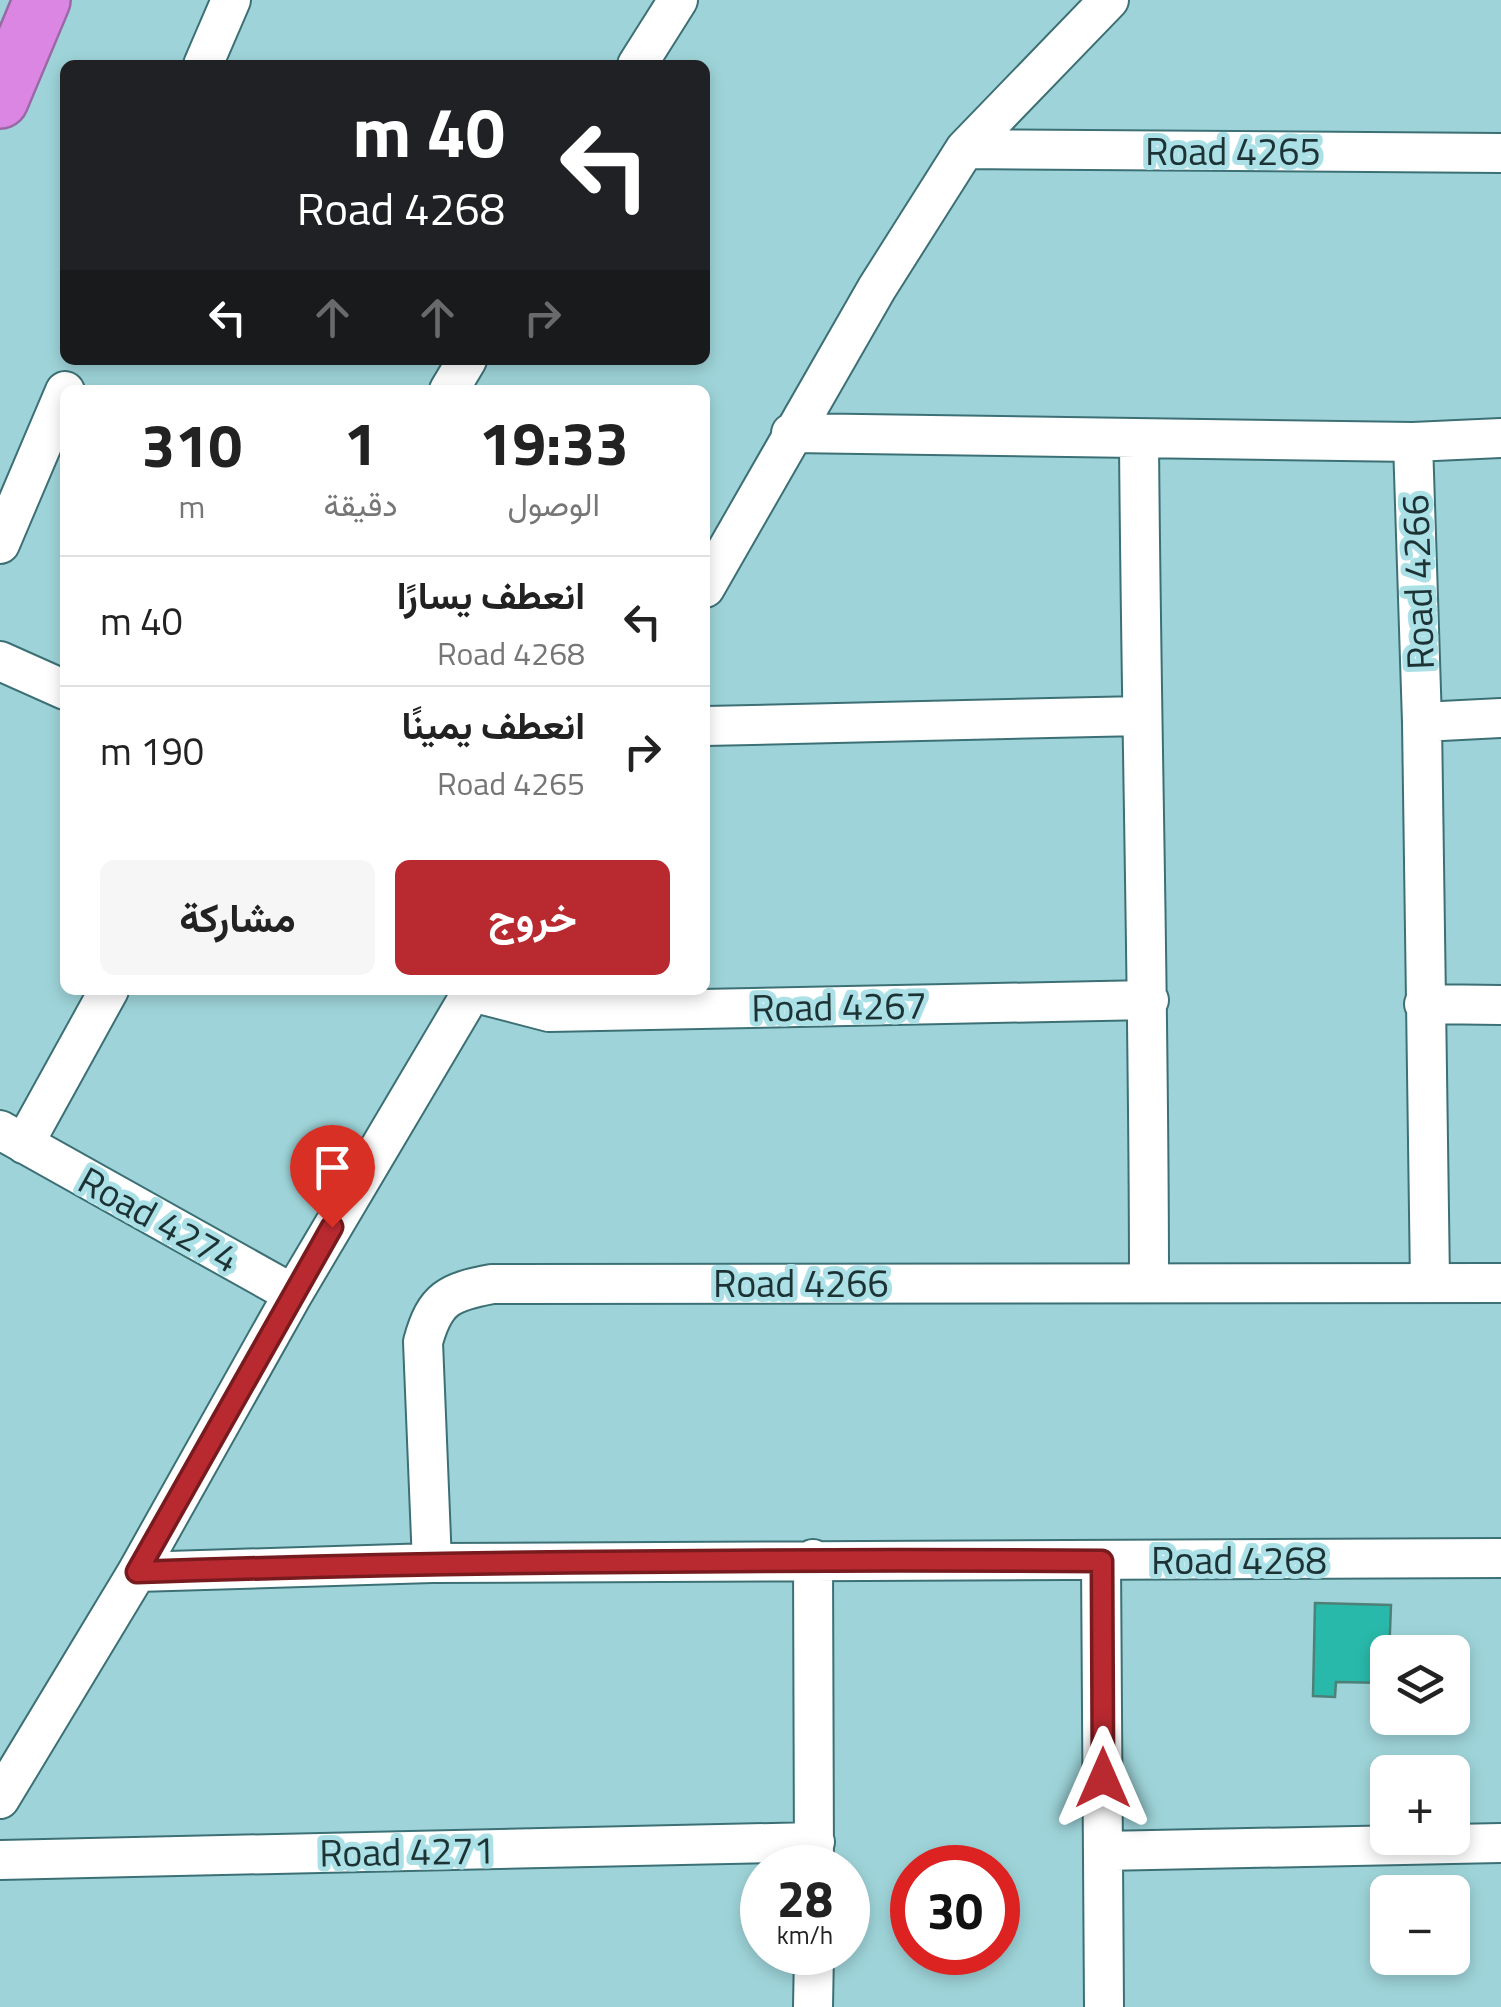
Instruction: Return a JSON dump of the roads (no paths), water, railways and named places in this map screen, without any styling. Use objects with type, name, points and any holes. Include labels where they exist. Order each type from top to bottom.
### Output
[{"type":"highway","points":[[0,100],[42,0]]},
{"type":"street","points":[[205,60],[230,0]]},
{"type":"street","points":[[639,60],[678,0]]},
{"type":"street","points":[[710,579],[876,288],[966,150],[1110,0]]},
{"type":"street","name":"Road 4265","points":[[966,150],[1501,153]]},
{"type":"street","points":[[0,544],[60,402]]},
{"type":"street","points":[[791,433],[1413,442],[1501,438]]},
{"type":"street","points":[[1139,438],[1149,1000],[1149,1282]]},
{"type":"street","name":"Road 4266","points":[[1413,442],[1422,722],[1430,1282]]},
{"type":"street","points":[[0,661],[60,688]]},
{"type":"street","points":[[710,726],[1141,716]]},
{"type":"street","name":"Road 4266","points":[[1422,722],[1501,718]]},
{"type":"street","name":"Road 4274","points":[[106,995],[12,1137],[293,1294]]},
{"type":"street","points":[[0,1800],[137,1572],[293,1294],[471,995]]},
{"type":"street","name":"Road 4267","points":[[487,995],[549,1012],[1149,1000]]},
{"type":"street","points":[[1424,1004],[1501,1005]]},
{"type":"street","name":"Road 4266","points":[[432,1562],[423,1342],[429,1320],[440,1302],[460,1290],[512,1284],[1501,1283]]},
{"type":"street","name":"Road 4268","points":[[137,1572],[432,1562],[1501,1558]]},
{"type":"street","name":"Road 4271","points":[[813,1559],[815,1845]]},
{"type":"street","points":[[1102,1561],[1104,2007]]},
{"type":"street","points":[[1104,1851],[1501,1844]]},
{"type":"street","name":"Road 4271","points":[[0,1860],[740,1855]]},
{"type":"street","points":[[813,2007],[814,1975]]}]
